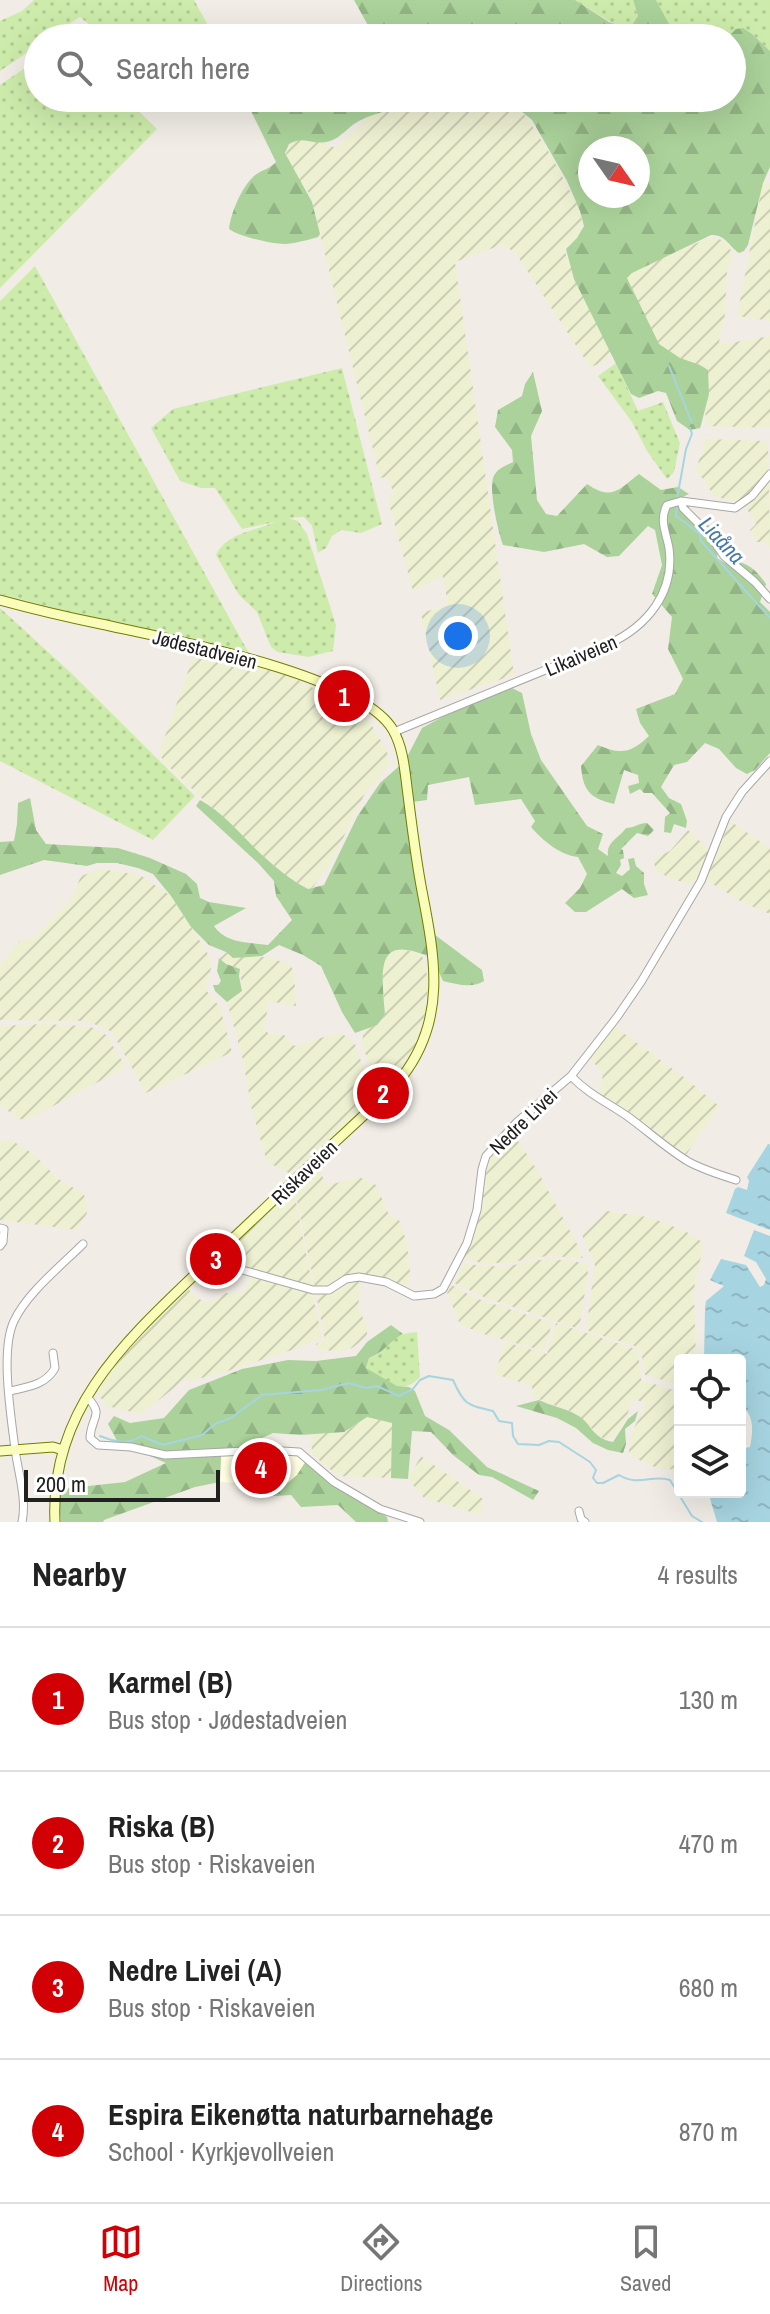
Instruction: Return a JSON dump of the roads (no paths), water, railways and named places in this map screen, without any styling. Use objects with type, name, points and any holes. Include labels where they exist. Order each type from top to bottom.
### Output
[{"type":"main road","name":"Jødestadveien","points":[[0,600],[278,667],[357,700],[382,717],[394,732]]},
{"type":"main road","name":"Riskaveien","points":[[55,1522],[55,1493],[62,1454],[87,1397],[114,1357],[137,1330],[387,1093],[411,1064],[426,1034],[434,998],[434,969],[404,767],[394,732]]},
{"type":"main road","points":[[0,1451],[34,1448],[62,1454]]},
{"type":"street","points":[[770,474],[752,496],[735,508],[681,501],[683,508],[709,534],[724,556],[770,599]]},
{"type":"street","name":"Likaiveien","points":[[394,732],[609,644],[636,629],[657,607],[662,595],[670,559],[663,517],[667,505],[681,501]]},
{"type":"street","name":"Nedre Livei","points":[[206,1264],[239,1269],[313,1290],[329,1290],[346,1279],[359,1277],[386,1282],[414,1296],[441,1291],[467,1243],[477,1210],[486,1156],[516,1123],[571,1076],[617,1017],[701,881],[726,817],[742,792],[770,761]]},
{"type":"street","points":[[571,1076],[588,1093],[609,1103],[687,1160],[736,1180]]},
{"type":"street","points":[[0,1228],[4,1229],[0,1246]]},
{"type":"street","points":[[22,1522],[10,1391],[3,1364],[9,1335],[18,1314],[83,1244]]},
{"type":"street","points":[[10,1391],[48,1379],[55,1368],[53,1353]]},
{"type":"street","points":[[87,1397],[96,1406],[90,1438],[98,1445],[131,1447],[165,1455],[266,1450],[299,1452],[334,1482],[380,1509],[420,1522]]},
{"type":"street","points":[[579,1511],[585,1522]]},
{"type":"water","points":[[768,1144],[770,1230],[726,1213],[735,1189],[747,1190],[747,1177]]},
{"type":"water","points":[[754,1230],[770,1236],[770,1522],[717,1522],[710,1498],[746,1498],[746,1448],[750,1447],[752,1429],[746,1410],[746,1354],[704,1354],[705,1308],[706,1301],[724,1286],[710,1280],[721,1259],[746,1265],[760,1287],[764,1285],[766,1279],[756,1262],[744,1256]]},
{"type":"waterway","name":"Liaåna","points":[[669,366],[692,423]]},
{"type":"waterway","name":"Liaåna","points":[[677,499],[686,449],[692,434],[690,428]]},
{"type":"waterway","name":"Liaåna","points":[[677,505],[676,516],[700,534],[701,541],[770,618]]},
{"type":"waterway","points":[[100,1436],[121,1442],[141,1436],[163,1445],[202,1435],[262,1395],[321,1390],[349,1383],[366,1388],[377,1386],[399,1396],[429,1376],[453,1380],[467,1403],[493,1411],[499,1421],[512,1423],[513,1436],[518,1444],[559,1442],[590,1462],[596,1470],[593,1478],[597,1483],[619,1475],[633,1480],[670,1480],[692,1516],[702,1522]]},
{"type":"place","name":"Karmel (B)","points":[[344,696]]},
{"type":"place","name":"Riska (B)","points":[[383,1093]]},
{"type":"place","name":"Nedre Livei (A)","points":[[216,1259]]},
{"type":"place","name":"Espira Eikenøtta naturbarnehage","points":[[261,1468]]}]
